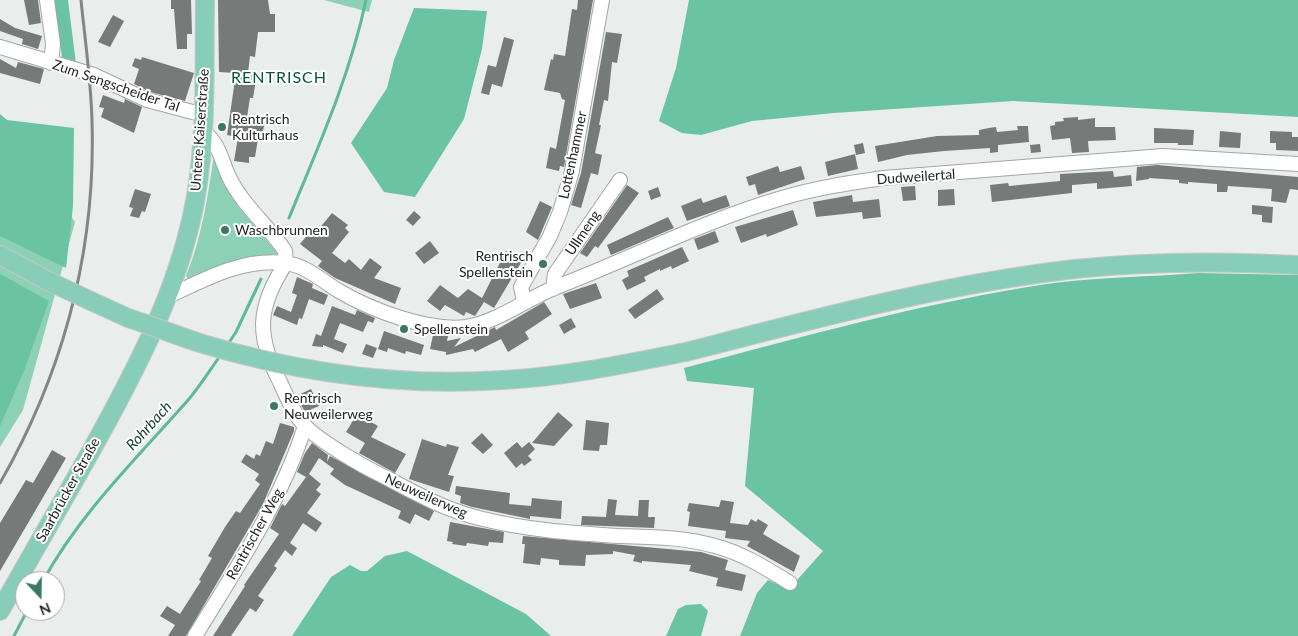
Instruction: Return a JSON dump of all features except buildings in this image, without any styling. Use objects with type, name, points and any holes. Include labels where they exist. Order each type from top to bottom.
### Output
[{"type":"main road","name":"Untere Kaiserstraße","points":[[136,368],[169,296],[192,216],[204,123],[204,0]]},
{"type":"main road","points":[[0,255],[46,280],[128,318],[203,344],[264,360],[330,373],[400,380],[448,382],[503,380],[572,373],[686,352],[900,300],[1074,269],[1147,263],[1258,262],[1298,265]]},
{"type":"main road","name":"Saarbrücker Straße","points":[[0,611],[136,368]]},
{"type":"street","points":[[47,0],[53,44],[52,63]]},
{"type":"street","name":"Lottenhammer","points":[[524,301],[521,287],[550,236],[560,212],[572,171],[602,0]]},
{"type":"street","name":"Zum Sengscheider Tal","points":[[0,47],[94,75],[204,123]]},
{"type":"street","points":[[169,296],[217,273],[246,265],[286,262],[285,251],[279,242],[240,196],[228,176],[218,146],[204,123]]},
{"type":"street","name":"Dudweilertal","points":[[286,262],[311,272],[360,302],[440,327],[461,327],[482,323],[524,301],[598,272],[711,222],[784,197],[846,184],[883,178],[956,174],[1146,156],[1185,156],[1298,164]]},
{"type":"street","name":"Ullmeng","points":[[553,289],[555,274],[620,180]]},
{"type":"street","name":"Neuweilerweg","points":[[286,262],[267,300],[263,314],[262,333],[277,377],[293,409],[305,426],[369,470],[460,513],[485,520],[570,532],[703,543],[731,551],[790,583]]},
{"type":"street","name":"Rentrischer Weg","points":[[195,636],[267,516],[289,472],[305,426]]},
{"type":"green space","points":[[54,0],[68,0],[76,64],[62,57]]},
{"type":"green space","points":[[324,0],[372,0],[369,12]]},
{"type":"green space","points":[[689,0],[1298,0],[1298,117],[1013,101],[834,113],[752,121],[701,135],[682,133],[659,121],[676,68]]},
{"type":"green space","points":[[414,8],[487,11],[482,49],[464,119],[415,197],[384,192],[351,143],[387,88],[394,60]]},
{"type":"green space","points":[[0,114],[7,120],[74,128],[73,206],[66,268],[0,236]]},
{"type":"green space","points":[[0,116],[75,222],[23,410],[0,447]]},
{"type":"green space","name":"Waschbrunnen","points":[[214,154],[237,205],[278,254],[232,263],[189,280],[186,276],[192,261],[207,201]]},
{"type":"green space","points":[[1198,273],[1298,275],[1298,636],[740,636],[757,593],[768,580],[789,589],[823,551],[745,486],[754,388],[687,381],[684,368],[868,320],[961,299],[1072,281]]},
{"type":"green space","points":[[0,274],[49,301],[24,371],[0,426]]},
{"type":"green space","points":[[407,551],[526,614],[551,636],[292,636],[331,577],[350,565],[361,571],[367,571],[385,556]]},
{"type":"green space","points":[[701,604],[708,611],[701,636],[666,636],[678,609],[686,605]]},
{"type":"waterway","name":"Rohrbach","points":[[289,218],[342,84],[366,0]]},
{"type":"waterway","name":"Rohrbach","points":[[228,344],[236,332],[261,279]]},
{"type":"waterway","name":"Rohrbach","points":[[49,571],[74,532],[92,509],[189,399],[220,356]]},
{"type":"waterway","name":"Rohrbach","points":[[14,636],[22,621]]},
{"type":"railway","points":[[0,483],[42,397],[72,308],[82,263],[92,169],[92,121],[81,0]]},
{"type":"place","name":"Rentrisch Kulturhaus","points":[[222,127]]},
{"type":"place","name":"Waschbrunnen","points":[[225,230]]},
{"type":"place","name":"Rentrisch Spellenstein","points":[[543,264]]},
{"type":"place","name":"Spellenstein","points":[[404,329]]},
{"type":"place","name":"Rentrisch Neuweilerweg","points":[[274,406]]},
{"type":"district","name":"RENTRISCH","points":[[279,78]]}]
